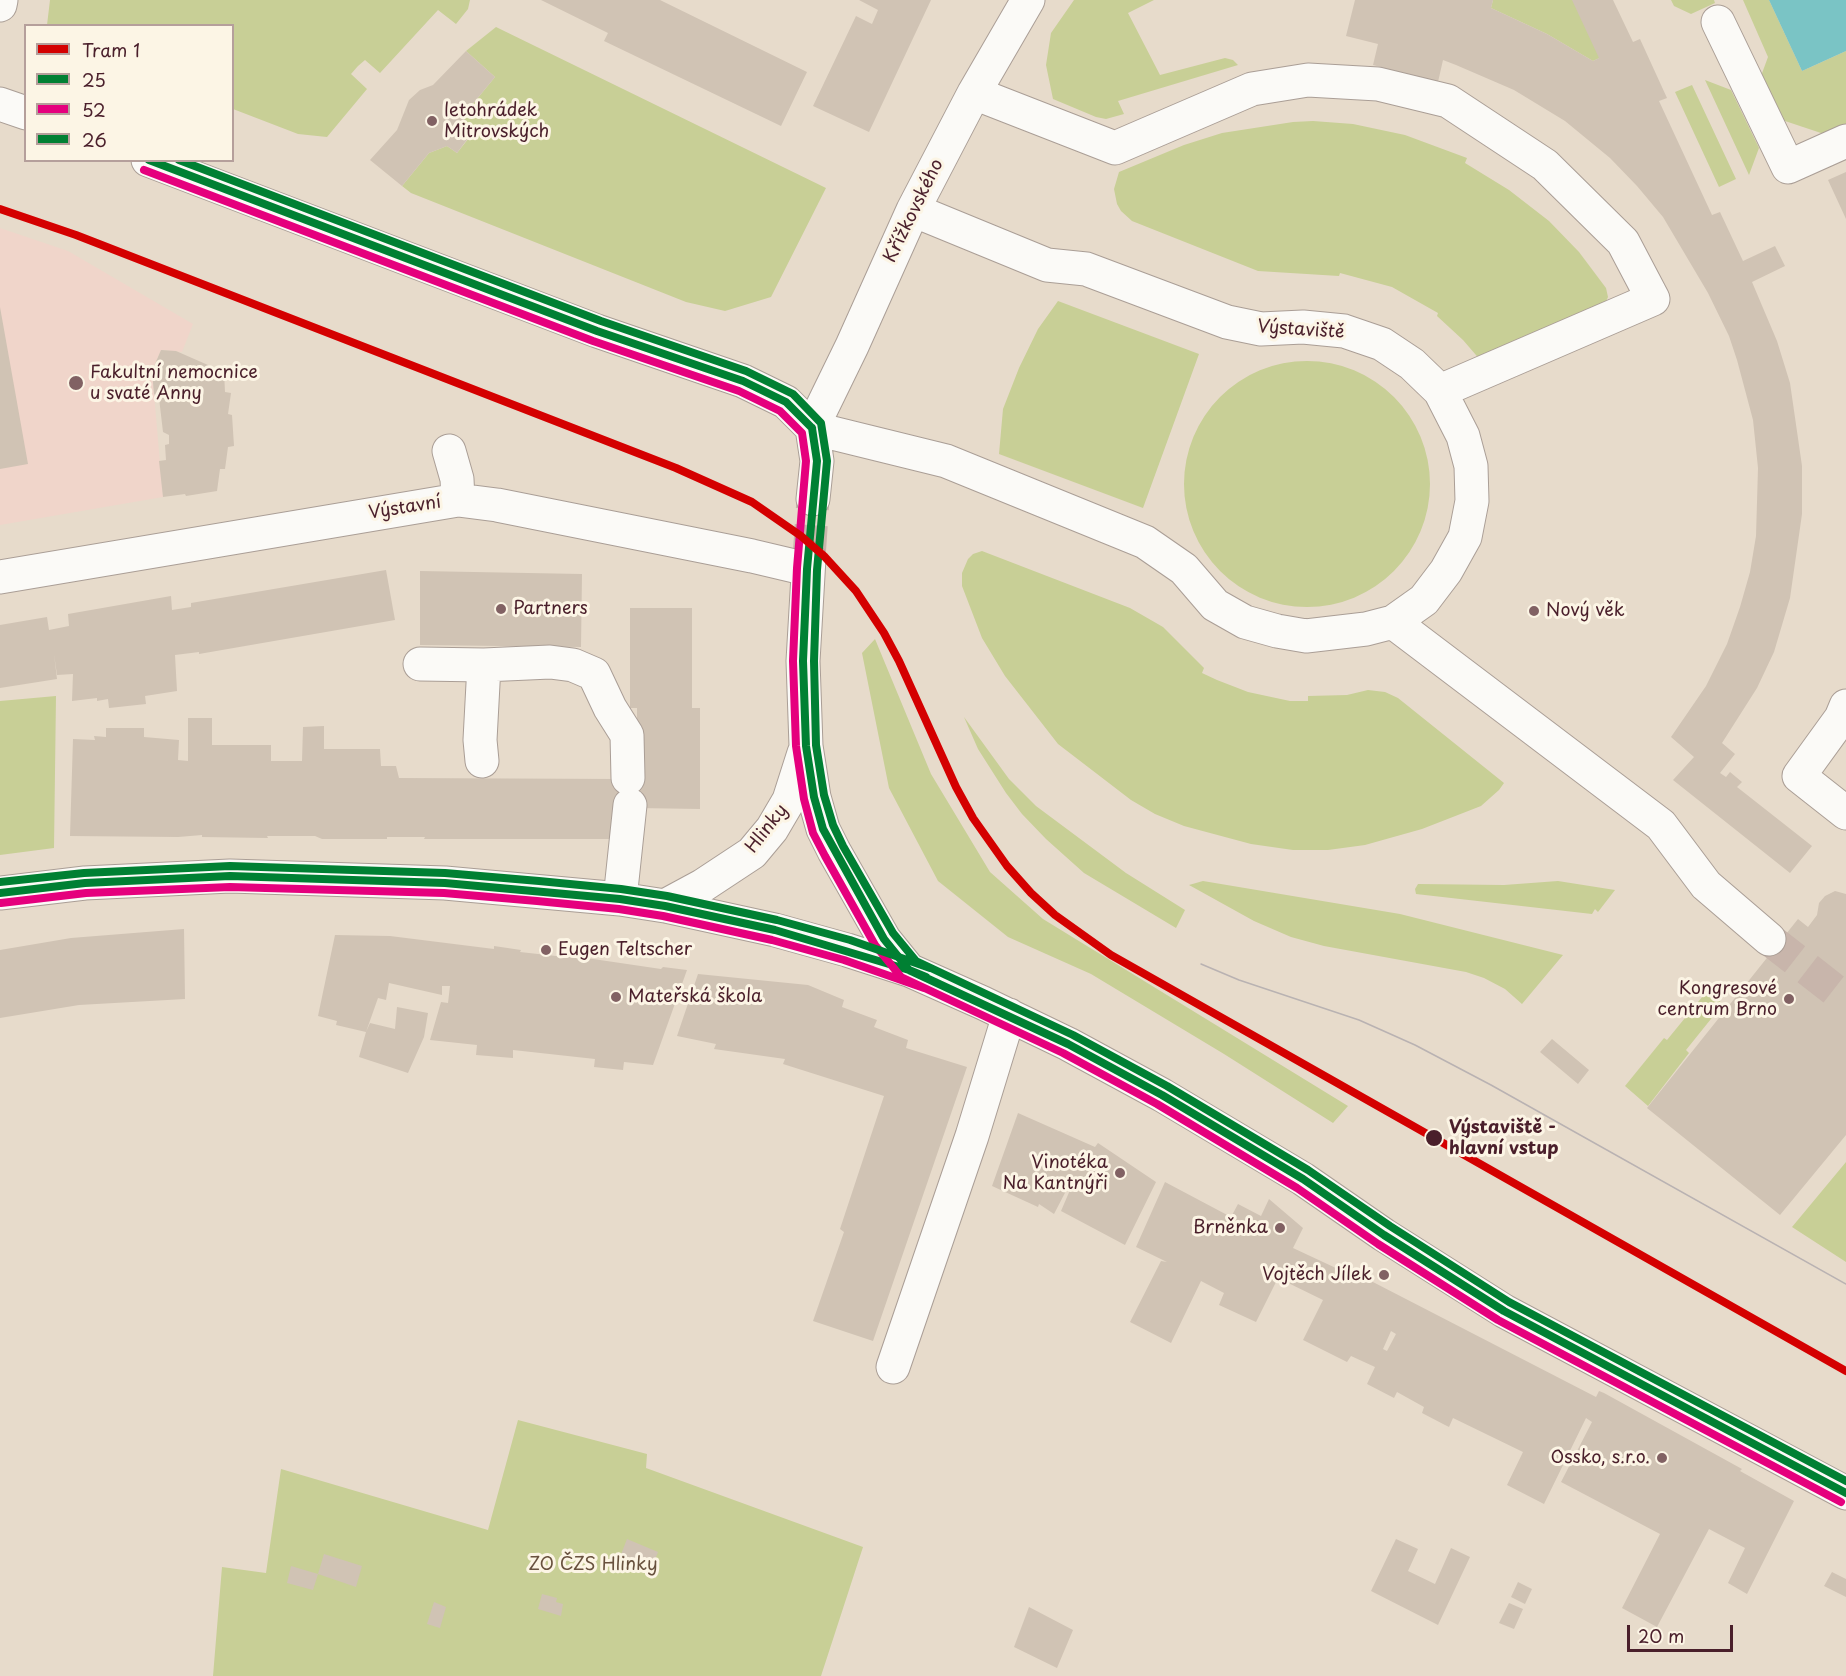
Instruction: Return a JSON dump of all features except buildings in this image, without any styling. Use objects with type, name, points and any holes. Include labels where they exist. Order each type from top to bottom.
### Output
[{"type":"street","points":[[0,5],[1,0]]},
{"type":"street","name":"Křížkovského","points":[[812,428],[852,346],[913,210],[974,93],[1028,0]]},
{"type":"street","points":[[1718,22],[1788,167],[1846,141]]},
{"type":"street","points":[[974,93],[1115,147],[1252,89],[1308,80],[1378,84],[1448,101],[1545,165],[1623,242],[1653,299],[1440,391]]},
{"type":"street","points":[[0,104],[24,112]]},
{"type":"street","points":[[153,162],[597,331],[743,381],[786,402],[812,428],[817,461],[813,499]]},
{"type":"street","name":"Výstaviště","points":[[812,428],[946,462],[1145,542],[1184,569],[1215,605],[1245,622],[1306,636],[1366,629],[1393,622],[1424,600],[1446,571],[1465,537],[1472,501],[1471,466],[1464,436],[1440,391],[1412,364],[1382,344],[1344,331],[1304,327],[1261,329],[1227,322],[1086,269],[1047,265],[913,210]]},
{"type":"street","points":[[449,451],[457,479],[458,500]]},
{"type":"street","name":"Výstavní","points":[[0,577],[458,500],[752,556],[808,563],[803,661],[806,746],[814,797],[823,829],[884,939],[909,970]]},
{"type":"street","points":[[1393,622],[1661,825],[1706,885],[1769,939]]},
{"type":"street","points":[[420,664],[484,665],[550,662],[573,665],[594,674],[610,708],[627,735],[629,791],[620,899]]},
{"type":"street","points":[[482,761],[480,740],[484,665]]},
{"type":"street","points":[[1844,715],[1799,776],[1846,813]]},
{"type":"street","name":"Hlinky","points":[[665,906],[702,886],[752,853],[772,829],[789,800],[806,746]]},
{"type":"street","points":[[0,893],[85,883],[230,876],[445,883],[620,899],[665,906],[785,933],[909,970],[1068,1044],[1162,1095],[1303,1179],[1384,1235],[1504,1311],[1846,1493]]},
{"type":"street","points":[[893,1367],[972,1136],[1009,1015]]},
{"type":"shaded area","name":"Fakultní nemocnice u svaté Anny","points":[[0,228],[68,251],[193,324],[182,352],[161,350],[152,371],[163,497],[0,525]]},
{"type":"green space","points":[[50,0],[470,0],[468,9],[456,24],[438,10],[380,73],[365,60],[358,66],[351,74],[367,89],[327,137],[298,134],[234,109],[234,24],[47,24]]},
{"type":"green space","points":[[1074,0],[1154,0],[1128,13],[1160,75],[1225,58],[1233,60],[1238,65],[1118,101],[1124,114],[1106,119],[1096,117],[1053,99],[1046,65],[1051,33]]},
{"type":"green space","points":[[1493,0],[1577,0],[1606,55],[1593,61],[1547,34],[1491,8]]},
{"type":"green space","points":[[1671,0],[1714,0],[1715,3],[1691,14],[1674,6]]},
{"type":"green space","points":[[1743,0],[1769,0],[1802,71],[1846,51],[1846,126],[1827,135],[1782,120],[1761,76],[1768,57]]},
{"type":"green space","points":[[496,27],[826,188],[771,297],[725,311],[686,302],[411,193],[402,186],[429,153],[447,146],[457,153],[472,134],[462,126],[467,111],[495,77],[466,51]]},
{"type":"green space","points":[[1705,80],[1731,90],[1759,148],[1749,175]]},
{"type":"green space","points":[[1692,85],[1736,179],[1719,187],[1675,92]]},
{"type":"green space","points":[[1313,121],[1353,124],[1405,135],[1467,158],[1465,163],[1509,190],[1549,221],[1579,252],[1606,288],[1608,297],[1604,306],[1482,362],[1463,340],[1437,316],[1438,313],[1392,287],[1340,273],[1339,276],[1258,271],[1132,221],[1117,204],[1114,189],[1119,172],[1184,145],[1222,133]]},
{"type":"green space","points":[[1058,301],[1199,354],[1143,508],[999,454],[1003,409],[1038,329]]},
{"type":"green space","points":[[1307,361],[1331,363],[1354,370],[1375,382],[1394,397],[1409,416],[1421,437],[1428,460],[1430,484],[1428,508],[1421,531],[1409,552],[1394,571],[1375,586],[1354,598],[1331,605],[1307,607],[1283,605],[1260,598],[1239,586],[1220,571],[1205,552],[1193,531],[1186,508],[1184,484],[1186,460],[1193,437],[1205,416],[1220,397],[1239,382],[1260,370],[1283,363]]},
{"type":"green space","points":[[982,551],[1130,608],[1163,627],[1204,668],[1202,673],[1248,692],[1290,701],[1308,701],[1308,696],[1347,695],[1368,690],[1385,692],[1398,698],[1504,783],[1481,806],[1422,829],[1365,845],[1328,850],[1293,850],[1251,844],[1184,826],[1155,814],[1131,800],[1058,744],[1005,676],[982,638],[962,586],[962,573],[968,559],[973,554]]},
{"type":"green space","points":[[875,639],[931,774],[990,872],[1043,919],[1348,1106],[1333,1123],[1091,974],[1008,937],[938,881],[889,788],[862,653]]},
{"type":"green space","points":[[56,696],[54,848],[0,855],[0,701]]},
{"type":"green space","points":[[964,717],[1009,779],[1036,806],[1126,873],[1185,910],[1176,928],[1084,873],[1046,839],[1006,793],[978,749]]},
{"type":"green space","points":[[1203,881],[1400,914],[1563,955],[1522,1004],[1505,989],[1466,972],[1324,946],[1291,937],[1254,921],[1189,885]]},
{"type":"green space","points":[[1558,881],[1615,890],[1598,912],[1595,909],[1592,914],[1416,894],[1415,889],[1418,884],[1504,885]]},
{"type":"green space","points":[[1707,991],[1723,1004],[1686,1050],[1689,1053],[1648,1106],[1625,1086],[1664,1038],[1667,1040]]},
{"type":"green space","points":[[1846,1162],[1846,1262],[1792,1227]]},
{"type":"green space","name":"ZO ČZS Hlinky","points":[[518,1420],[647,1454],[646,1468],[863,1547],[821,1676],[213,1676],[222,1567],[266,1573],[281,1469],[488,1530]]},
{"type":"water","points":[[1769,0],[1846,0],[1846,51],[1802,71]]},
{"type":"tunnel","points":[[809,558],[813,499]]},
{"type":"tunnel","points":[[1769,939],[1846,999]]},
{"type":"tram line","name":"1","points":[[0,209],[76,235],[676,468],[752,502],[801,536],[824,556],[856,591],[884,633],[899,661],[956,787],[973,818],[1007,866],[1055,915],[1111,955],[1846,1371]]},
{"type":"tram line","points":[[1201,964],[1239,980],[1359,1020],[1415,1045],[1491,1085],[1846,1284]]},
{"type":"transit line","name":"25","points":[[154,162],[597,331],[743,381],[786,402],[812,428]]},
{"type":"transit line","name":"26","points":[[184,162],[601,321],[746,371],[793,394],[821,423],[827,461],[817,570],[814,661],[816,745],[824,795],[833,825],[843,846],[893,933],[916,961],[1073,1035],[1167,1086],[1308,1170],[1509,1302],[1846,1481]]},
{"type":"transit line","name":"52","points":[[144,170],[593,341],[739,391],[780,411],[802,433],[806,461],[797,568],[793,661],[796,746],[804,799],[813,833],[825,856],[875,945],[901,977],[1063,1053],[1157,1104],[1297,1188],[1378,1244],[1498,1320],[1841,1502]]},
{"type":"transit line","name":"25","points":[[812,428],[817,461],[807,569],[803,661],[806,746],[814,797],[823,829],[884,939],[909,970],[926,977]]},
{"type":"transit line","name":"26","points":[[0,882],[84,873],[230,866],[445,873],[539,881],[667,896],[777,920],[850,940],[930,968]]},
{"type":"transit line","name":"25","points":[[0,893],[85,883],[230,876],[445,883],[620,899],[665,906],[775,930],[909,970],[1068,1044],[1162,1095],[1303,1179],[1384,1235],[1504,1311],[1846,1493]]},
{"type":"transit line","name":"52","points":[[1,903],[86,893],[230,887],[444,893],[537,901],[663,916],[772,940],[844,960],[924,988]]},
{"type":"place","name":"letohrádek Mitrovských","points":[[432,121]]},
{"type":"place","name":"Fakultní nemocnice u svaté Anny","points":[[76,383]]},
{"type":"place","name":"Partners","points":[[501,609]]},
{"type":"place","name":"Nový věk","points":[[1534,611]]},
{"type":"place","name":"Eugen Teltscher","points":[[546,950]]},
{"type":"place","name":"Mateřská škola","points":[[616,997]]},
{"type":"place","name":"Kongresové centrum Brno","points":[[1789,999]]},
{"type":"place","name":"Výstaviště - hlavní vstup","points":[[1434,1138]]},
{"type":"place","name":"Vinotéka Na Kantnýři","points":[[1120,1173]]},
{"type":"place","name":"Brněnka","points":[[1280,1228]]},
{"type":"place","name":"Vojtěch Jílek","points":[[1384,1275]]},
{"type":"place","name":"Ossko, s.r.o.","points":[[1662,1458]]}]
